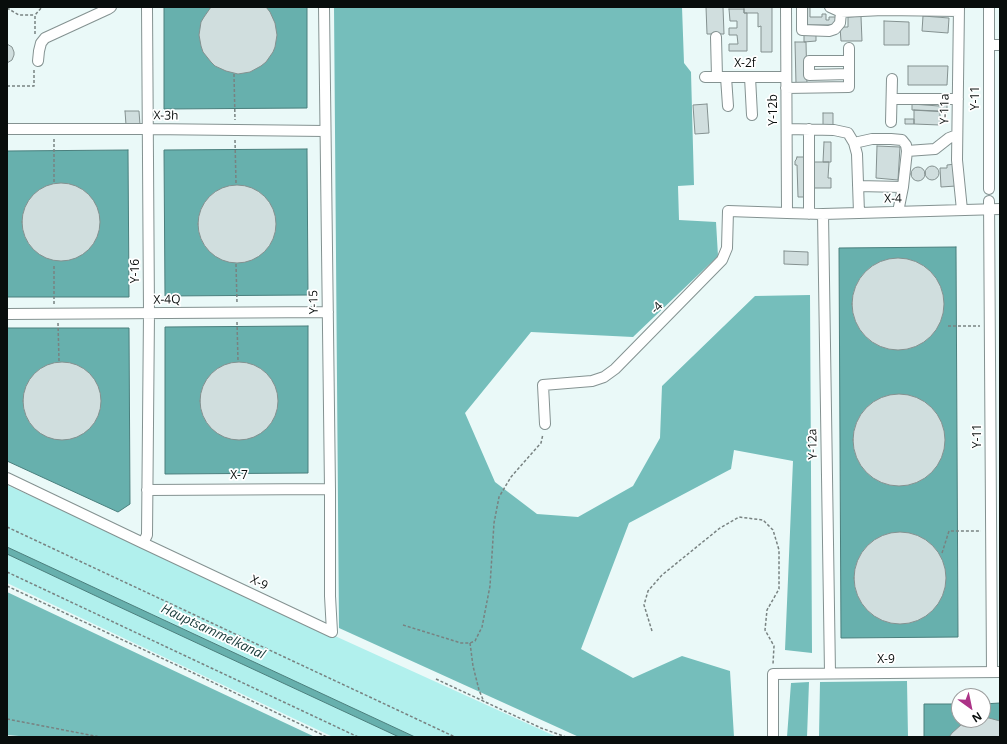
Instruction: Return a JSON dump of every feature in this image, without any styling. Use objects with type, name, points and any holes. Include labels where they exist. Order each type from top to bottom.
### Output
[{"type":"street","points":[[38,61],[41,43],[45,38],[111,7]]},
{"type":"street","name":"Y-16","points":[[145,539],[148,490],[149,313],[147,7]]},
{"type":"street","name":"Y-15","points":[[324,7],[330,596]]},
{"type":"street","name":"Y-12b","points":[[786,7],[787,214]]},
{"type":"street","points":[[802,7],[802,30],[829,31],[836,29],[840,23],[841,12]]},
{"type":"street","points":[[830,7],[841,12],[883,9],[959,9]]},
{"type":"street","name":"Y-11","points":[[989,7],[990,189]]},
{"type":"street","name":"Y-11a","points":[[959,9],[957,160],[962,210]]},
{"type":"street","points":[[716,37],[721,77],[728,106]]},
{"type":"street","points":[[989,45],[1000,45]]},
{"type":"street","points":[[786,88],[849,87],[849,48]]},
{"type":"street","points":[[809,88],[809,61],[849,61]]},
{"type":"street","points":[[809,75],[849,74]]},
{"type":"street","points":[[750,77],[752,115]]},
{"type":"street","name":"X-2f","points":[[705,78],[786,77]]},
{"type":"street","points":[[891,122],[892,79]]},
{"type":"street","points":[[892,99],[958,99]]},
{"type":"street","name":"X-3h","points":[[7,129],[325,131]]},
{"type":"street","points":[[808,129],[809,214]]},
{"type":"street","points":[[787,130],[834,130],[848,133],[854,143],[857,154],[859,213]]},
{"type":"street","points":[[907,151],[935,149],[949,138],[957,135]]},
{"type":"street","points":[[854,143],[872,139],[891,139],[902,140],[906,145],[907,151],[903,187],[898,212]]},
{"type":"street","points":[[858,186],[903,187]]},
{"type":"street","name":"Y-11","points":[[993,206],[990,325],[991,531],[996,672]]},
{"type":"street","name":"X-4","points":[[787,214],[962,210],[993,206]]},
{"type":"street","name":"-4","points":[[545,424],[543,385],[592,382],[604,377],[615,369],[722,260],[727,248],[728,211],[787,214]]},
{"type":"street","name":"Y-12a","points":[[823,214],[830,673]]},
{"type":"street","name":"X-4Q","points":[[7,314],[328,312]]},
{"type":"street","name":"X-9","points":[[7,478],[145,539],[332,632],[330,596]]},
{"type":"street","name":"X-7","points":[[148,490],[330,490]]},
{"type":"street","name":"X-9","points":[[773,674],[996,672]]},
{"type":"street","points":[[773,674],[773,737]]},
{"type":"path","points":[[7,8],[19,15],[35,15]]},
{"type":"path","points":[[234,74],[236,183]]},
{"type":"path","points":[[54,129],[54,182]]},
{"type":"path","points":[[54,264],[59,362]]},
{"type":"path","points":[[236,264],[238,361]]},
{"type":"path","points":[[948,326],[990,325]]},
{"type":"path","points":[[403,625],[461,643],[470,643],[475,641],[482,627],[490,586],[494,523],[499,497],[511,477],[541,443],[545,424]]},
{"type":"path","points":[[652,631],[644,605],[648,591],[662,575],[726,524],[739,518],[762,520],[773,530],[779,550],[779,589],[767,610],[765,630],[774,646],[773,674]]},
{"type":"path","points":[[7,527],[455,737]]},
{"type":"path","points":[[942,553],[949,531],[991,531]]},
{"type":"path","points":[[7,572],[358,737]]},
{"type":"path","points":[[7,586],[186,669],[327,737]]},
{"type":"path","points":[[470,643],[477,684],[484,702]]},
{"type":"path","points":[[436,680],[541,728],[566,737]]},
{"type":"path","points":[[7,719],[100,737]]},
{"type":"shaded area","points":[[164,7],[307,7],[307,108],[164,109]]},
{"type":"shaded area","points":[[334,7],[682,7],[684,63],[691,72],[694,185],[678,186],[679,220],[716,222],[718,256],[633,337],[531,332],[465,413],[495,482],[537,514],[578,517],[633,486],[660,438],[662,386],[755,296],[810,295],[812,653],[785,650],[793,461],[734,450],[731,469],[629,523],[581,649],[633,678],[682,656],[730,671],[734,737],[579,737],[339,628]]},
{"type":"shaded area","points":[[307,149],[308,295],[165,296],[164,150]]},
{"type":"shaded area","points":[[128,150],[129,297],[7,297],[7,151]]},
{"type":"shaded area","points":[[956,247],[958,637],[841,638],[839,248]]},
{"type":"shaded area","points":[[308,326],[308,473],[165,474],[165,327]]},
{"type":"shaded area","points":[[7,328],[129,328],[130,504],[118,512],[7,461]]},
{"type":"shaded area","points":[[7,485],[557,737],[415,737],[7,547]]},
{"type":"shaded area","points":[[7,547],[415,737],[399,737],[113,604],[7,554]]},
{"type":"shaded area","points":[[7,554],[399,737],[333,737],[7,583]]},
{"type":"shaded area","points":[[7,592],[315,737],[31,737],[7,735]]},
{"type":"shaded area","points":[[907,681],[908,737],[819,737],[820,682]]},
{"type":"shaded area","points":[[809,682],[807,737],[787,737],[791,683]]},
{"type":"shaded area","points":[[1000,703],[1000,737],[924,737],[924,704],[951,704],[951,728],[991,728],[991,704]]},
{"type":"building","points":[[211,7],[266,7],[275,23],[277,35],[273,52],[266,62],[250,72],[238,74],[226,71],[215,66],[211,62],[203,52],[199,35],[201,22]]},
{"type":"building","points":[[706,7],[723,7],[724,34],[707,34]]},
{"type":"building","points":[[744,7],[772,7],[772,52],[761,52],[761,26],[758,27],[758,13],[744,13]]},
{"type":"building","points":[[807,7],[810,7],[810,17],[822,17],[822,14],[826,14],[826,20],[829,20],[829,17],[836,17],[836,25],[807,25]]},
{"type":"building","points":[[729,9],[744,9],[744,13],[747,13],[747,51],[729,51],[729,44],[738,44],[737,35],[729,35],[729,28],[737,28],[737,21],[730,21]]},
{"type":"building","points":[[861,16],[862,41],[841,41],[840,27],[848,27],[848,17]]},
{"type":"building","points":[[923,16],[949,18],[948,33],[922,31]]},
{"type":"building","points":[[884,21],[909,22],[909,45],[884,45]]},
{"type":"building","points":[[804,35],[816,35],[816,41],[804,42]]},
{"type":"building","points":[[795,42],[806,42],[807,84],[796,84]]},
{"type":"building","points":[[7,44],[12,47],[14,55],[12,60],[7,63]]},
{"type":"building","points":[[908,66],[948,66],[947,85],[908,85]]},
{"type":"building","points":[[707,104],[709,133],[695,134],[693,105]]},
{"type":"building","points":[[912,104],[939,106],[939,104],[947,104],[947,112],[912,110]]},
{"type":"building","points":[[914,110],[940,111],[940,125],[914,124]]},
{"type":"building","points":[[125,111],[139,111],[140,125],[126,125]]},
{"type":"building","points":[[823,113],[833,113],[833,125],[823,125]]},
{"type":"building","points":[[905,119],[914,119],[914,124],[905,124]]},
{"type":"building","points":[[824,142],[831,142],[831,162],[823,162]]},
{"type":"building","points":[[877,146],[900,147],[898,180],[876,178]]},
{"type":"building","points":[[797,157],[804,157],[804,197],[798,197],[797,165],[795,165]]},
{"type":"building","points":[[814,162],[829,162],[828,178],[831,178],[831,188],[813,188]]},
{"type":"building","points":[[956,164],[956,186],[941,187],[940,168],[947,168],[947,165]]},
{"type":"building","points":[[932,166],[937,168],[939,173],[937,178],[932,180],[927,178],[925,173],[927,168]]},
{"type":"building","points":[[918,167],[923,169],[925,174],[923,179],[918,181],[913,179],[911,174],[913,169]]},
{"type":"building","points":[[61,183],[76,186],[83,190],[93,200],[97,207],[100,222],[97,237],[93,244],[83,254],[76,258],[61,261],[46,258],[39,254],[29,244],[25,237],[22,222],[25,207],[29,200],[39,190],[46,186]]},
{"type":"building","points":[[237,185],[252,188],[259,192],[269,202],[273,209],[276,224],[273,239],[269,246],[259,256],[252,260],[237,263],[222,260],[215,256],[205,246],[201,239],[198,224],[201,209],[205,202],[215,192],[222,188]]},
{"type":"building","points":[[784,251],[808,252],[808,265],[784,264]]},
{"type":"building","points":[[898,258],[916,261],[931,271],[941,286],[944,304],[941,322],[931,337],[916,347],[898,350],[880,347],[865,337],[855,322],[852,304],[855,286],[865,271],[880,261]]},
{"type":"building","points":[[62,362],[77,365],[84,369],[94,379],[98,386],[101,401],[98,416],[94,423],[84,433],[77,437],[62,440],[47,437],[40,433],[30,423],[26,416],[23,401],[26,386],[30,379],[40,369],[47,365]]},
{"type":"building","points":[[239,362],[254,365],[261,369],[271,379],[275,386],[278,401],[275,416],[271,423],[261,433],[254,437],[239,440],[224,437],[217,433],[207,423],[203,416],[200,401],[203,386],[207,379],[217,369],[224,365]]},
{"type":"building","points":[[899,394],[917,397],[932,407],[942,422],[945,440],[942,458],[932,473],[917,483],[899,486],[881,483],[866,473],[856,458],[853,440],[856,422],[866,407],[881,397]]},
{"type":"building","points":[[900,532],[918,535],[933,545],[943,560],[946,578],[943,596],[933,611],[918,621],[900,624],[882,621],[867,611],[857,596],[854,578],[857,560],[867,545],[882,535]]},
{"type":"building","points":[[991,719],[1000,721],[1000,737],[949,737],[958,728],[991,728]]},
{"type":"water label","name":"Hauptsammelkanal","points":[[213,632]]}]
